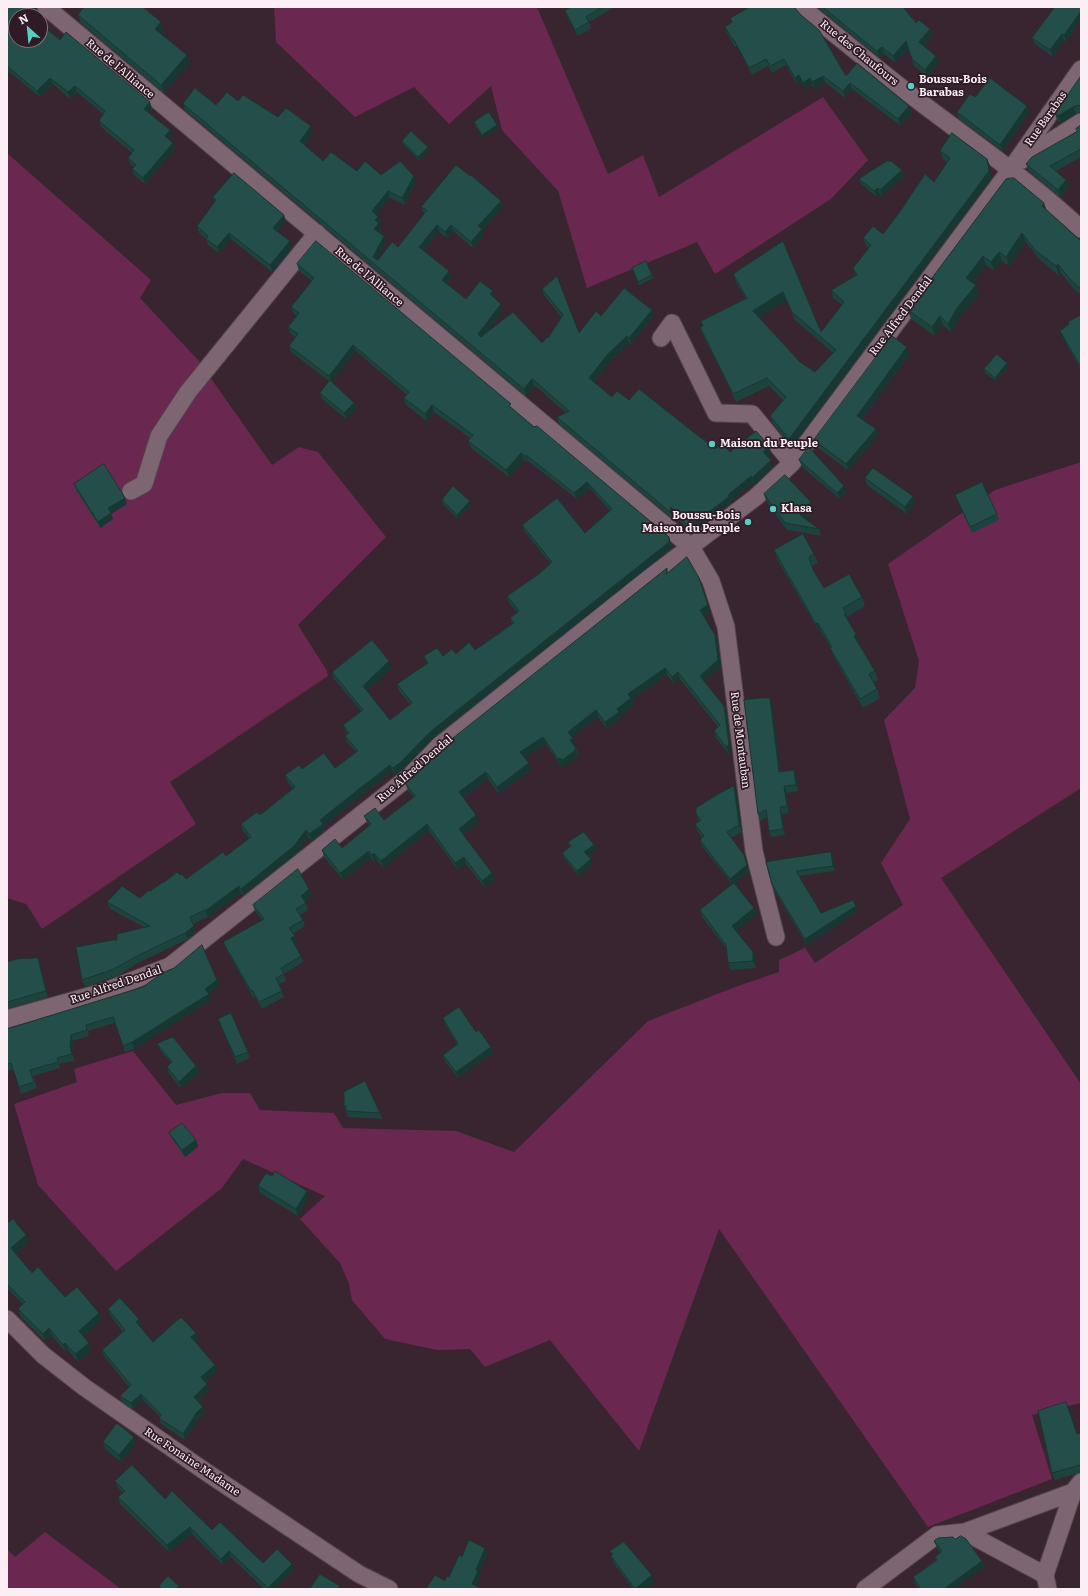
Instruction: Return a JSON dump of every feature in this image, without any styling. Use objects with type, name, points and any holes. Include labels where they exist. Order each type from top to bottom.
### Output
[{"type":"street","name":"Rue de l'Alliance","points":[[46,7],[691,547]]},
{"type":"street","name":"Rue des Chaufours","points":[[804,7],[810,14],[907,92],[1011,169],[1055,205],[1081,229]]},
{"type":"street","name":"Rue Barabas","points":[[1011,169],[1081,69]]},
{"type":"street","points":[[1011,169],[1025,158],[1081,122]]},
{"type":"street","name":"Rue Alfred Dendal","points":[[7,1019],[116,987],[172,964],[410,776],[439,746],[497,699],[659,570],[756,497],[792,463],[1011,169]]},
{"type":"street","points":[[131,491],[144,484],[159,436],[188,392],[317,233]]},
{"type":"street","points":[[661,338],[672,323],[716,413],[752,414],[792,463]]},
{"type":"street","name":"Rue de Montauban","points":[[691,547],[710,580],[726,627],[754,851],[776,937]]},
{"type":"street","name":"Rue Fonaine Madame","points":[[7,1319],[43,1355],[84,1387],[206,1472],[353,1570],[389,1589]]},
{"type":"street","points":[[865,1589],[937,1535],[965,1532],[1077,1487]]},
{"type":"street","points":[[965,1532],[1047,1582],[1077,1487]]},
{"type":"shaded area","points":[[274,7],[537,7],[608,174],[643,155],[659,197],[823,97],[868,160],[831,199],[715,274],[697,242],[587,288],[558,191],[502,130],[491,86],[449,124],[414,87],[355,117],[276,42]]},
{"type":"shaded area","points":[[7,153],[151,280],[140,298],[198,360],[272,465],[299,447],[318,452],[386,537],[298,625],[327,671],[328,676],[170,782],[196,824],[42,929],[26,904],[7,898]]},
{"type":"shaded area","points":[[1081,462],[1081,788],[941,878],[1081,1084],[1081,1403],[1032,1415],[1052,1479],[928,1527],[719,1229],[639,1451],[550,1340],[485,1367],[470,1349],[437,1350],[385,1339],[352,1300],[349,1284],[340,1263],[300,1219],[325,1196],[243,1159],[222,1188],[116,1271],[38,1185],[14,1104],[77,1082],[74,1069],[133,1051],[176,1105],[222,1093],[250,1093],[260,1110],[334,1113],[343,1128],[456,1131],[514,1152],[648,1021],[735,987],[779,972],[779,960],[805,948],[815,963],[903,905],[881,863],[910,819],[884,720],[915,688],[919,661],[888,564],[995,490]]},
{"type":"shaded area","points":[[45,1532],[121,1589],[7,1589],[7,1549],[15,1557]]},
{"type":"building","points":[[7,7],[29,7],[8,8],[8,48],[48,48],[48,30],[60,40],[66,32],[150,102],[144,109],[170,130],[165,136],[173,143],[143,178],[132,169],[136,165],[128,158],[134,150],[99,121],[105,111],[75,86],[68,92],[50,78],[37,91],[7,66]]},
{"type":"building","points":[[84,7],[143,7],[161,22],[155,29],[187,55],[161,85],[78,15]]},
{"type":"building","points":[[571,7],[602,7],[586,17],[589,22],[575,30],[565,11]]},
{"type":"building","points":[[750,7],[794,7],[819,30],[846,76],[857,63],[909,106],[898,119],[850,83],[843,91],[823,76],[812,82],[810,78],[803,83],[799,75],[795,78],[784,59],[770,66],[766,59],[749,68],[725,27],[732,22],[730,18]]},
{"type":"building","points":[[823,7],[903,7],[916,23],[919,20],[930,29],[919,42],[936,56],[925,70],[912,59],[906,41],[893,56],[882,47],[877,51]]},
{"type":"building","points":[[1055,7],[1081,7],[1081,11],[1064,35],[1062,34],[1050,50],[1032,38]]},
{"type":"building","points":[[1081,76],[1081,106],[1078,105],[1073,107],[1058,116],[1055,114]]},
{"type":"building","points":[[990,78],[1027,106],[1000,145],[957,112],[970,94],[975,97]]},
{"type":"building","points":[[195,88],[216,105],[227,92],[238,101],[243,95],[278,117],[286,108],[311,126],[300,141],[323,161],[331,152],[357,171],[365,161],[381,175],[400,161],[414,176],[402,198],[388,191],[372,211],[378,217],[375,220],[379,223],[374,229],[384,236],[373,257],[378,260],[392,242],[398,247],[427,210],[421,207],[456,165],[470,176],[471,175],[501,201],[478,226],[482,229],[471,242],[451,225],[445,232],[437,225],[419,247],[449,271],[442,280],[466,299],[480,281],[493,291],[490,294],[501,304],[478,334],[481,337],[513,312],[542,343],[547,337],[548,338],[563,315],[542,289],[557,276],[579,333],[596,311],[601,316],[624,288],[652,310],[629,338],[627,336],[608,354],[589,378],[612,397],[617,391],[629,400],[639,389],[715,449],[722,444],[730,452],[756,431],[769,446],[763,452],[771,460],[752,478],[751,476],[728,495],[729,497],[688,527],[671,507],[670,512],[557,417],[569,411],[537,383],[532,379],[524,389],[183,104]]},
{"type":"building","points":[[489,112],[497,125],[482,135],[474,122]]},
{"type":"building","points":[[1081,125],[1081,149],[1050,166],[1066,180],[1058,190],[1026,164],[1032,157],[1078,131],[1076,129]]},
{"type":"building","points":[[411,131],[428,147],[418,157],[402,141]]},
{"type":"building","points":[[952,133],[987,159],[989,171],[789,439],[770,416],[786,397],[767,378],[733,394],[700,327],[703,326],[701,321],[747,298],[733,274],[783,241],[821,332],[844,302],[831,290],[857,275],[853,268],[871,245],[863,238],[873,226],[883,234],[925,174],[934,182],[950,158],[940,151]],"holes":[[[783,292],[792,312],[836,350],[815,372],[800,362],[753,311]]]},
{"type":"building","points":[[887,161],[891,161],[902,170],[880,190],[878,188],[874,191],[859,179]]},
{"type":"building","points":[[234,173],[284,215],[273,228],[290,241],[270,265],[229,233],[217,247],[206,239],[208,236],[197,226],[216,200],[213,197]]},
{"type":"building","points":[[1014,178],[1044,203],[1042,206],[1081,241],[1081,289],[1070,279],[1058,264],[1056,266],[1035,250],[1022,233],[1006,257],[999,252],[991,262],[983,256],[966,278],[976,285],[957,308],[948,324],[940,316],[932,327],[908,310],[1006,179]]},
{"type":"building","points":[[316,241],[511,404],[509,406],[534,427],[537,426],[669,537],[669,542],[430,732],[401,762],[393,768],[390,765],[320,820],[323,824],[309,834],[306,830],[294,846],[241,889],[239,886],[205,911],[190,917],[194,926],[185,933],[135,957],[114,969],[82,980],[76,947],[117,940],[117,934],[150,926],[107,902],[122,886],[140,898],[149,890],[150,891],[163,883],[177,872],[180,875],[182,874],[186,879],[223,852],[226,856],[251,837],[241,824],[257,812],[260,815],[295,787],[285,775],[299,765],[302,769],[324,753],[335,768],[358,751],[345,736],[349,733],[343,725],[363,710],[332,672],[372,640],[389,661],[363,686],[390,720],[412,703],[397,684],[428,663],[424,656],[437,648],[443,656],[452,649],[456,654],[469,642],[475,650],[514,623],[510,618],[519,611],[507,596],[539,574],[552,562],[522,525],[557,498],[585,533],[612,509],[587,482],[574,493],[526,455],[525,456],[521,453],[506,470],[468,441],[473,435],[432,405],[425,414],[404,398],[409,392],[353,345],[329,376],[289,346],[298,334],[288,327],[299,313],[291,307],[314,278],[297,264]]},
{"type":"building","points":[[646,261],[652,275],[638,282],[632,268]]},
{"type":"building","points":[[1081,315],[1081,367],[1060,331],[1069,324],[1068,322]]},
{"type":"building","points":[[892,336],[907,347],[857,416],[876,429],[846,464],[814,440]]},
{"type":"building","points":[[997,354],[1007,363],[995,378],[984,369]]},
{"type":"building","points":[[330,380],[354,403],[344,413],[320,393]]},
{"type":"building","points":[[809,447],[844,486],[837,493],[799,460]]},
{"type":"building","points":[[104,464],[125,498],[108,508],[111,513],[98,522],[74,484]]},
{"type":"building","points":[[873,468],[913,496],[905,507],[865,478]]},
{"type":"building","points":[[785,475],[811,502],[800,515],[819,529],[785,523],[764,494]]},
{"type":"building","points":[[982,482],[997,514],[970,527],[955,495]]},
{"type":"building","points":[[453,486],[470,501],[457,515],[442,500]]},
{"type":"building","points":[[803,534],[814,554],[809,557],[813,570],[824,588],[849,574],[862,597],[843,608],[846,613],[844,614],[856,634],[854,636],[875,671],[869,674],[877,689],[860,699],[830,648],[832,647],[818,623],[816,624],[774,550]]},
{"type":"building","points":[[687,557],[699,578],[708,605],[700,610],[715,635],[718,660],[700,676],[724,706],[729,745],[726,747],[714,731],[720,725],[678,672],[672,677],[665,668],[628,694],[631,698],[617,709],[619,712],[605,722],[596,710],[568,732],[573,738],[570,740],[576,748],[574,749],[576,750],[562,760],[560,758],[558,759],[543,737],[520,752],[529,763],[497,787],[486,772],[459,792],[476,815],[459,829],[492,873],[482,881],[464,857],[455,863],[427,824],[381,861],[374,853],[372,855],[369,851],[340,873],[322,850],[335,839],[342,848],[371,824],[364,816],[375,808],[384,820],[415,796],[405,783],[415,776],[443,746],[667,568],[666,574]]},
{"type":"building","points":[[770,698],[779,772],[794,770],[796,785],[784,786],[787,806],[780,807],[783,829],[769,831],[766,810],[758,814],[744,700]]},
{"type":"building","points":[[734,786],[739,825],[727,832],[744,855],[747,865],[730,879],[700,840],[704,836],[695,824],[701,820],[696,814],[696,808]]},
{"type":"building","points":[[584,832],[594,845],[584,852],[591,859],[577,871],[562,853],[571,846],[568,842]]},
{"type":"building","points":[[831,852],[833,866],[796,871],[821,913],[853,900],[856,906],[805,939],[772,884],[766,862]]},
{"type":"building","points":[[298,869],[309,889],[301,896],[306,903],[296,909],[303,920],[289,928],[295,936],[291,938],[301,956],[281,968],[284,974],[276,978],[282,991],[259,1002],[252,990],[251,991],[223,942],[264,919],[253,905]]},
{"type":"building","points":[[734,883],[754,908],[732,926],[753,952],[753,961],[728,963],[726,945],[700,910]]},
{"type":"building","points":[[202,945],[217,980],[205,989],[209,994],[132,1042],[123,1046],[113,1017],[86,1025],[87,1030],[71,1035],[70,1047],[72,1054],[57,1058],[58,1062],[30,1070],[34,1082],[19,1087],[11,1063],[7,1064],[7,1029],[143,987],[162,973],[174,968]]},
{"type":"building","points":[[38,958],[46,991],[7,1002],[7,962],[17,959]]},
{"type":"building","points":[[459,1007],[476,1032],[479,1030],[491,1047],[456,1072],[443,1055],[458,1044],[443,1018]]},
{"type":"building","points":[[231,1013],[248,1052],[235,1057],[218,1019]]},
{"type":"building","points":[[173,1037],[196,1066],[179,1082],[167,1067],[172,1062],[157,1044]]},
{"type":"building","points":[[365,1081],[380,1113],[346,1111],[346,1106],[344,1106],[344,1092]]},
{"type":"building","points":[[182,1123],[196,1140],[182,1150],[169,1133]]},
{"type":"building","points":[[275,1171],[307,1191],[296,1209],[258,1186],[266,1173],[272,1176]]},
{"type":"building","points":[[13,1219],[26,1235],[11,1248],[32,1273],[38,1267],[65,1297],[77,1287],[99,1313],[79,1331],[89,1343],[75,1354],[65,1343],[63,1345],[49,1328],[43,1334],[18,1309],[25,1302],[7,1284],[7,1224]]},
{"type":"building","points":[[120,1298],[139,1319],[136,1322],[153,1342],[181,1317],[196,1333],[191,1337],[215,1365],[201,1377],[207,1384],[194,1397],[203,1407],[197,1412],[183,1434],[159,1418],[161,1415],[141,1394],[131,1403],[120,1396],[131,1385],[102,1350],[125,1330],[108,1309]]},
{"type":"building","points":[[1066,1402],[1077,1434],[1081,1433],[1081,1464],[1052,1473],[1038,1411]]},
{"type":"building","points":[[117,1423],[134,1437],[119,1455],[103,1442]]},
{"type":"building","points":[[132,1465],[165,1499],[172,1491],[212,1530],[220,1522],[263,1563],[277,1549],[292,1564],[268,1588],[229,1551],[221,1559],[190,1527],[167,1545],[118,1497],[125,1491],[115,1481]]},
{"type":"building","points":[[961,1536],[966,1539],[982,1561],[944,1589],[921,1589],[913,1577],[937,1560],[935,1557],[942,1551],[934,1541],[938,1538],[953,1537],[955,1539]]},
{"type":"building","points":[[469,1540],[485,1548],[476,1570],[478,1571],[472,1584],[480,1589],[426,1589],[435,1575],[445,1581],[447,1576],[449,1577],[459,1555],[462,1556]]},
{"type":"building","points":[[624,1542],[652,1575],[635,1589],[611,1556],[613,1554],[610,1551]]},
{"type":"building","points":[[320,1574],[340,1586],[338,1589],[310,1589]]},
{"type":"building","points":[[168,1576],[179,1586],[176,1589],[162,1589],[159,1586]]},
{"type":"place","name":"Boussu-Bois Barabas","points":[[911,86]]},
{"type":"place","name":"Maison du Peuple","points":[[712,444]]},
{"type":"place","name":"Klasa","points":[[773,509]]},
{"type":"place","name":"Boussu-Bois Maison du Peuple","points":[[748,522]]}]
